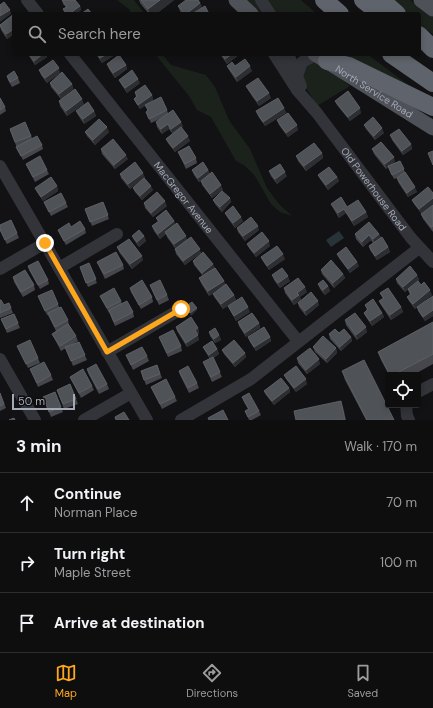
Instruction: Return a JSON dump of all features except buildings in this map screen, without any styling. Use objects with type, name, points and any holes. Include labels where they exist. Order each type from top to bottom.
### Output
[{"type":"highway","points":[[324,0],[338,12]]},
{"type":"highway","points":[[363,0],[378,12]]},
{"type":"highway","points":[[381,0],[395,12]]},
{"type":"highway","points":[[421,37],[433,49]]},
{"type":"highway","points":[[421,44],[433,52]]},
{"type":"highway","points":[[320,56],[348,66],[433,107]]},
{"type":"highway","points":[[395,56],[433,84]]},
{"type":"main road","points":[[236,0],[249,12]]},
{"type":"main road","points":[[421,0],[433,9]]},
{"type":"main road","name":"North Service Road","points":[[320,56],[433,128]]},
{"type":"street","points":[[27,0],[36,12]]},
{"type":"street","points":[[236,0],[243,12]]},
{"type":"street","points":[[261,0],[269,12]]},
{"type":"street","name":"MacGregor Avenue","points":[[72,56],[298,341]]},
{"type":"street","name":"Old Powerhouse Road","points":[[275,56],[297,90],[317,113],[419,248],[433,262]]},
{"type":"street","name":"Old Powerhouse Road","points":[[289,56],[296,76],[317,113]]},
{"type":"street","points":[[296,76],[302,62],[320,56]]},
{"type":"street","points":[[0,166],[147,420]]},
{"type":"street","points":[[59,268],[117,234]]},
{"type":"street","points":[[0,269],[45,243]]},
{"type":"street","points":[[181,420],[251,379],[419,248]]},
{"type":"street","points":[[107,352],[181,309]]},
{"type":"street","points":[[0,358],[35,420]]},
{"type":"street","points":[[421,390],[433,384]]},
{"type":"street","points":[[84,420],[131,393]]},
{"type":"street","points":[[406,408],[409,420]]},
{"type":"shaded area","points":[[117,0],[134,0],[143,12],[130,12],[130,10]]},
{"type":"shaded area","points":[[243,0],[256,0],[264,12],[256,12]]},
{"type":"shaded area","points":[[268,0],[301,0],[315,12],[274,12]]},
{"type":"shaded area","points":[[389,0],[410,0],[433,17],[433,34],[421,25],[421,12],[404,12]]},
{"type":"shaded area","points":[[157,56],[164,56],[171,65],[206,75],[215,87],[229,120],[250,149],[267,188],[279,204],[292,216],[280,212],[271,204],[255,176],[245,166],[236,161],[211,117],[197,110],[189,96]]},
{"type":"shaded area","points":[[334,56],[370,56],[423,96]]},
{"type":"shaded area","points":[[317,61],[350,86],[317,106],[302,81],[301,67]]},
{"type":"shaded area","points":[[339,231],[344,238],[331,247],[326,240]]},
{"type":"route","points":[[45,243],[107,352],[181,309]]}]
